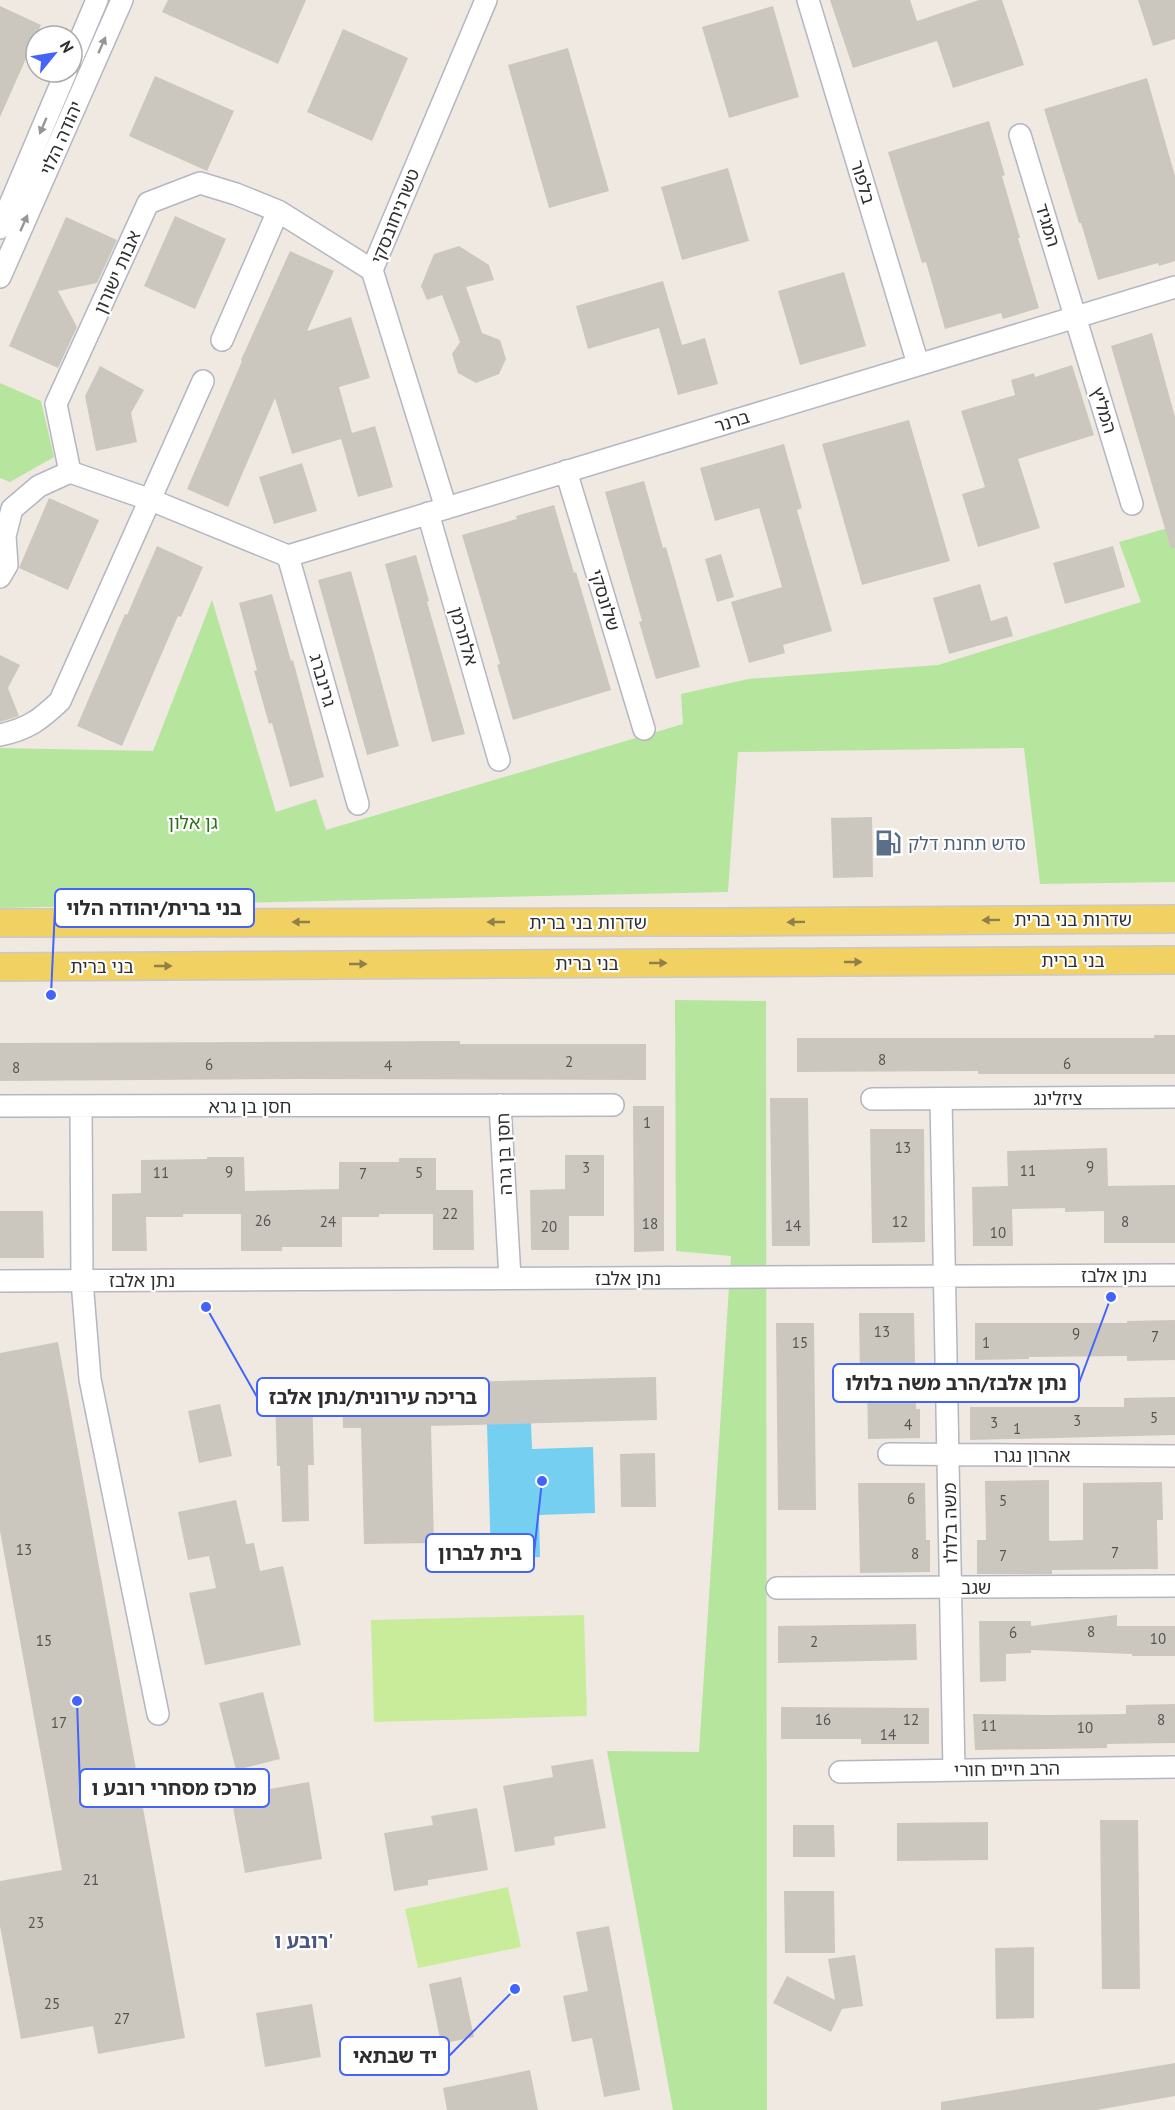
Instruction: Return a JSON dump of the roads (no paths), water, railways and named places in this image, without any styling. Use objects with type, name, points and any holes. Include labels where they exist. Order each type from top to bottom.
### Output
[{"type":"main road","name":"שדרות בני ברית","points":[[0,923],[1175,919]]},
{"type":"main road","name":"בני ברית","points":[[0,967],[1175,960]]},
{"type":"street","points":[[84,30],[97,0]]},
{"type":"street","name":"יהודה הלוי","points":[[0,277],[122,0]]},
{"type":"street","name":"טשרניחובסקי","points":[[437,510],[372,270],[486,0]]},
{"type":"street","name":"בלפור","points":[[808,0],[918,364]]},
{"type":"street","name":"יהודה הלוי","points":[[0,228],[61,84]]},
{"type":"street","name":"המגיד","points":[[1020,135],[1076,316]]},
{"type":"street","name":"אבות ישורון","points":[[70,472],[56,404],[148,203],[200,183],[236,194],[278,211],[372,270]]},
{"type":"street","points":[[222,340],[278,211]]},
{"type":"street","name":"ברנר","points":[[288,556],[1175,287]]},
{"type":"street","name":"המליץ","points":[[1076,316],[1132,504]]},
{"type":"street","points":[[0,735],[17,732],[36,723],[60,701],[203,381]]},
{"type":"street","name":"שלונסקי","points":[[566,471],[644,729]]},
{"type":"street","points":[[0,577],[7,565],[5,536],[12,509],[39,486],[70,472],[151,500],[288,556]]},
{"type":"street","name":"אלתרמן","points":[[437,510],[499,760]]},
{"type":"street","name":"גרינברג","points":[[288,556],[358,804]]},
{"type":"street","name":"ציזלינג","points":[[872,1099],[1175,1097]]},
{"type":"street","points":[[941,1099],[946,1276]]},
{"type":"street","name":"חסן בן גרה","points":[[510,1278],[500,1105],[613,1105]]},
{"type":"street","name":"חסן בן גרא","points":[[0,1106],[500,1105]]},
{"type":"street","name":"נתן אלבז","points":[[81,1106],[82,1281],[90,1379],[158,1714]]},
{"type":"street","name":"נתן אלבז","points":[[0,1281],[1175,1275]]},
{"type":"street","name":"משה בלולו","points":[[946,1276],[954,1770]]},
{"type":"street","name":"אהרון נגרו","points":[[889,1454],[1175,1456]]},
{"type":"street","name":"שגב","points":[[777,1588],[1175,1586]]},
{"type":"street","name":"הרב חיים חורי","points":[[840,1772],[1175,1767]]},
{"type":"water","points":[[531,1423],[532,1449],[593,1447],[595,1513],[539,1515],[540,1557],[491,1559],[487,1424]]},
{"type":"place","name":"סדש תחנת דלק","points":[[888,843]]},
{"type":"place","name":"בני ברית/יהודה הלוי","points":[[51,995]]},
{"type":"place","name":"נתן אלבז/הרב משה בלולו","points":[[1111,1297]]},
{"type":"place","name":"בריכה עירונית/נתן אלבז","points":[[206,1307]]},
{"type":"place","name":"בית לברון","points":[[542,1481]]},
{"type":"place","name":"מרכז מסחרי רובע ו","points":[[77,1701]]},
{"type":"place","name":"יד שבתאי","points":[[515,1989]]},
{"type":"district","name":"רובע ו'","points":[[304,1941]]},
{"type":"park label","name":"גן אלון","points":[[193,822]]}]
